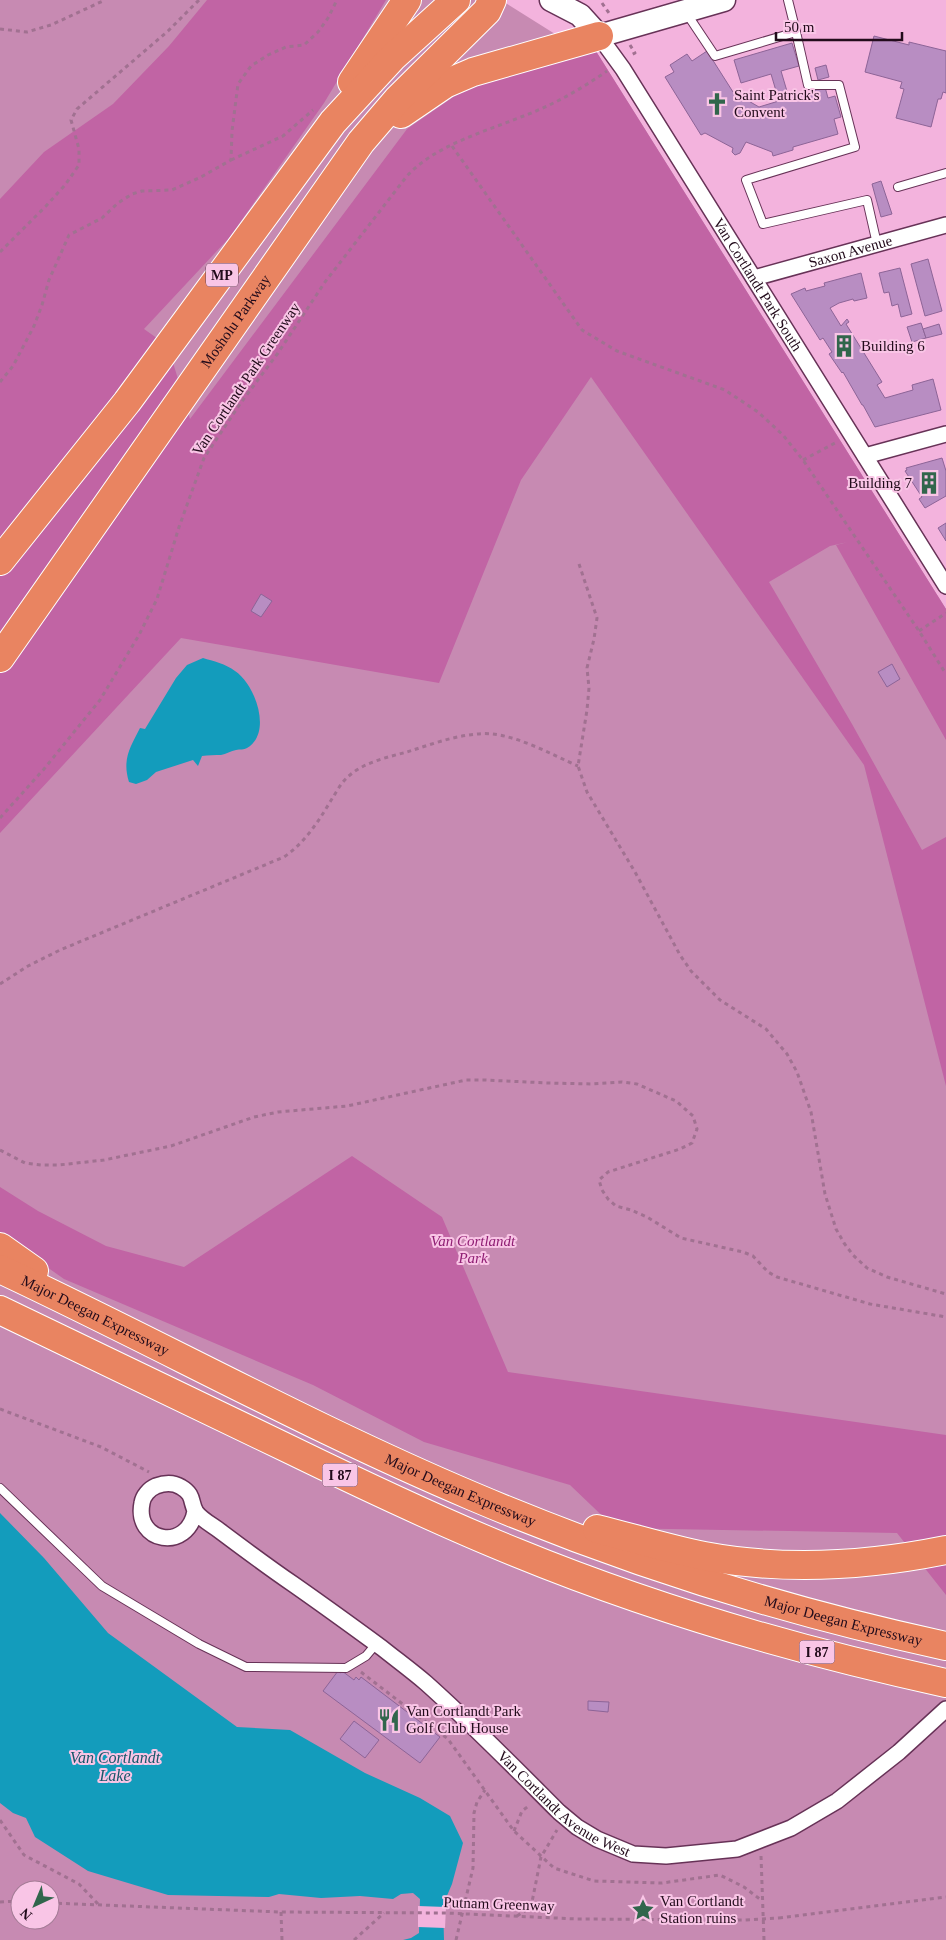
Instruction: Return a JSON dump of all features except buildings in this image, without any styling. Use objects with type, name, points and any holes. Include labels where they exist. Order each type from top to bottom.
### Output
[{"type":"highway","points":[[326,113],[354,79],[407,0]]},
{"type":"highway","name":"MP","points":[[0,561],[91,450],[149,373],[326,113],[392,58],[456,0]]},
{"type":"highway","name":"Mosholu Parkway","points":[[0,658],[361,142],[396,100],[486,11],[492,0]]},
{"type":"highway","points":[[361,142],[431,93],[458,78],[599,36]]},
{"type":"highway","points":[[0,1247],[86,1309]]},
{"type":"highway","name":"Major Deegan Expressway","points":[[0,1269],[86,1309],[358,1445],[470,1496],[585,1541],[701,1582],[820,1616],[946,1646]]},
{"type":"highway","name":"I 87","points":[[0,1310],[402,1504],[575,1576],[750,1634],[845,1659],[946,1692]]},
{"type":"highway","points":[[0,1322],[69,1343]]},
{"type":"highway","points":[[470,1496],[677,1550],[740,1561],[792,1565],[859,1564],[894,1560],[946,1550]]},
{"type":"main road","name":"Van Cortlandt Park South","points":[[551,0],[580,15],[599,36]]},
{"type":"main road","points":[[599,36],[724,0]]},
{"type":"street","name":"Van Cortlandt Park South","points":[[599,36],[623,68],[946,586]]},
{"type":"street","name":"Saxon Avenue","points":[[754,278],[946,225]]},
{"type":"street","points":[[865,456],[946,434]]},
{"type":"street","name":"Van Cortlandt Avenue West","points":[[195,1511],[248,1553],[326,1606],[426,1682],[564,1817],[597,1839],[633,1854],[666,1856],[737,1848],[791,1828],[837,1801],[899,1752],[946,1692]]},
{"type":"lane","points":[[788,0],[808,85],[839,85],[856,147],[746,180],[763,224],[867,200],[877,244]]},
{"type":"lane","points":[[685,11],[715,56],[796,32]]},
{"type":"lane","points":[[898,187],[946,173]]},
{"type":"lane","points":[[0,1488],[102,1586],[199,1644],[246,1667],[346,1668],[366,1656],[376,1644]]},
{"type":"path","points":[[0,29],[27,32],[52,25],[105,0]]},
{"type":"path","points":[[0,252],[46,206],[65,185],[79,165],[79,149],[71,120],[77,108],[168,31],[200,0]]},
{"type":"path","points":[[231,160],[232,131],[238,84],[251,66],[268,54],[286,47],[304,45],[318,32],[337,0]]},
{"type":"path","name":"Van Cortlandt Park Greenway","points":[[0,818],[44,769],[100,700],[139,635],[157,599],[179,527],[204,458],[325,282],[407,176],[426,159],[452,146],[551,105],[578,91],[601,75]]},
{"type":"path","points":[[0,382],[18,357],[34,326],[49,280],[69,235],[102,218],[118,203],[132,194],[142,191],[172,190],[201,178],[231,160],[283,136],[326,113]]},
{"type":"path","points":[[452,146],[582,330],[617,351],[725,390],[758,412],[783,435],[919,630],[946,674]]},
{"type":"path","points":[[802,460],[851,434]]},
{"type":"path","points":[[579,564],[596,618],[594,638],[587,668],[589,688],[587,710],[578,766],[587,792],[612,831],[692,971],[720,1000],[766,1029],[787,1054],[797,1072],[808,1104],[825,1194],[836,1229],[844,1243],[853,1255],[867,1268],[886,1277],[946,1294]]},
{"type":"path","points":[[919,630],[946,613]]},
{"type":"path","points":[[0,984],[28,966],[78,942],[284,857],[297,848],[309,835],[343,782],[351,774],[380,760],[452,739],[479,734],[503,737],[529,744],[578,766]]},
{"type":"path","points":[[0,1150],[26,1163],[59,1165],[81,1163],[154,1150],[254,1117],[278,1112],[347,1106],[466,1080],[508,1080],[548,1084],[622,1082],[637,1084],[676,1101],[693,1116],[697,1129],[692,1143],[680,1149],[608,1172],[599,1180],[602,1190],[616,1206],[646,1217],[681,1238],[753,1256],[768,1272],[777,1277],[862,1302],[946,1317]]},
{"type":"path","points":[[346,1668],[361,1672],[448,1739],[514,1831],[554,1868],[594,1880],[662,1883],[720,1875],[744,1887],[761,1900]]},
{"type":"path","points":[[456,1940],[473,1868],[476,1802],[485,1790]]},
{"type":"path","points":[[514,1831],[522,1810]]},
{"type":"path","points":[[517,1916],[531,1908],[541,1857],[564,1817]]},
{"type":"path","points":[[0,1820],[24,1855],[79,1884],[99,1905]]},
{"type":"path","points":[[761,1854],[761,1900],[764,1940]]},
{"type":"path","name":"Putnam Greenway","points":[[60,1903],[281,1912],[446,1913],[577,1919],[746,1920],[779,1918],[946,1898]]},
{"type":"path","points":[[281,1912],[282,1940]]},
{"type":"path","points":[[354,1940],[384,1913]]},
{"type":"green space","name":"Van Cortlandt Park","points":[[0,0],[501,0],[555,34],[594,48],[946,609],[946,1940],[0,1940]]},
{"type":"shaded area","points":[[207,0],[386,0],[324,103],[229,238],[144,329],[168,346],[190,419],[407,129],[462,91],[594,48],[946,609],[946,740],[836,545],[848,542],[830,546],[769,582],[852,724],[922,850],[946,837],[946,1086],[864,765],[591,377],[521,480],[439,683],[181,638],[0,833],[0,199],[44,152],[113,104],[169,46]]},
{"type":"shaded area","points":[[352,1156],[442,1217],[508,1372],[946,1435],[946,1595],[897,1533],[615,1528],[570,1485],[424,1442],[313,1385],[64,1279],[0,1234],[0,1187],[38,1211],[106,1246],[184,1267]]},
{"type":"water","points":[[203,658],[231,669],[242,677],[249,686],[260,720],[259,731],[255,741],[245,749],[234,750],[221,755],[202,756],[198,766],[193,760],[156,772],[147,780],[136,784],[129,782],[126,767],[128,754],[140,728],[145,729],[176,678],[187,665]]},
{"type":"water","name":"Van Cortlandt Lake","points":[[0,1513],[44,1558],[108,1633],[237,1727],[290,1730],[365,1773],[420,1798],[450,1816],[463,1843],[452,1884],[443,1905],[444,1940],[403,1940],[419,1933],[420,1899],[413,1893],[401,1894],[393,1899],[360,1896],[321,1898],[279,1894],[269,1897],[168,1895],[88,1871],[35,1837],[26,1818],[13,1813],[0,1803]]},
{"type":"pier","points":[[418,1906],[446,1907],[445,1928],[418,1927]]},
{"type":"place","name":"Saint Patrick's Convent","points":[[717,104]]},
{"type":"place","name":"Building 6","points":[[844,346]]},
{"type":"place","name":"Building 7","points":[[929,483]]},
{"type":"place","name":"Van Cortlandt Park Golf Club House","points":[[389,1720]]},
{"type":"place","name":"Van Cortlandt Station ruins","points":[[643,1910]]}]
